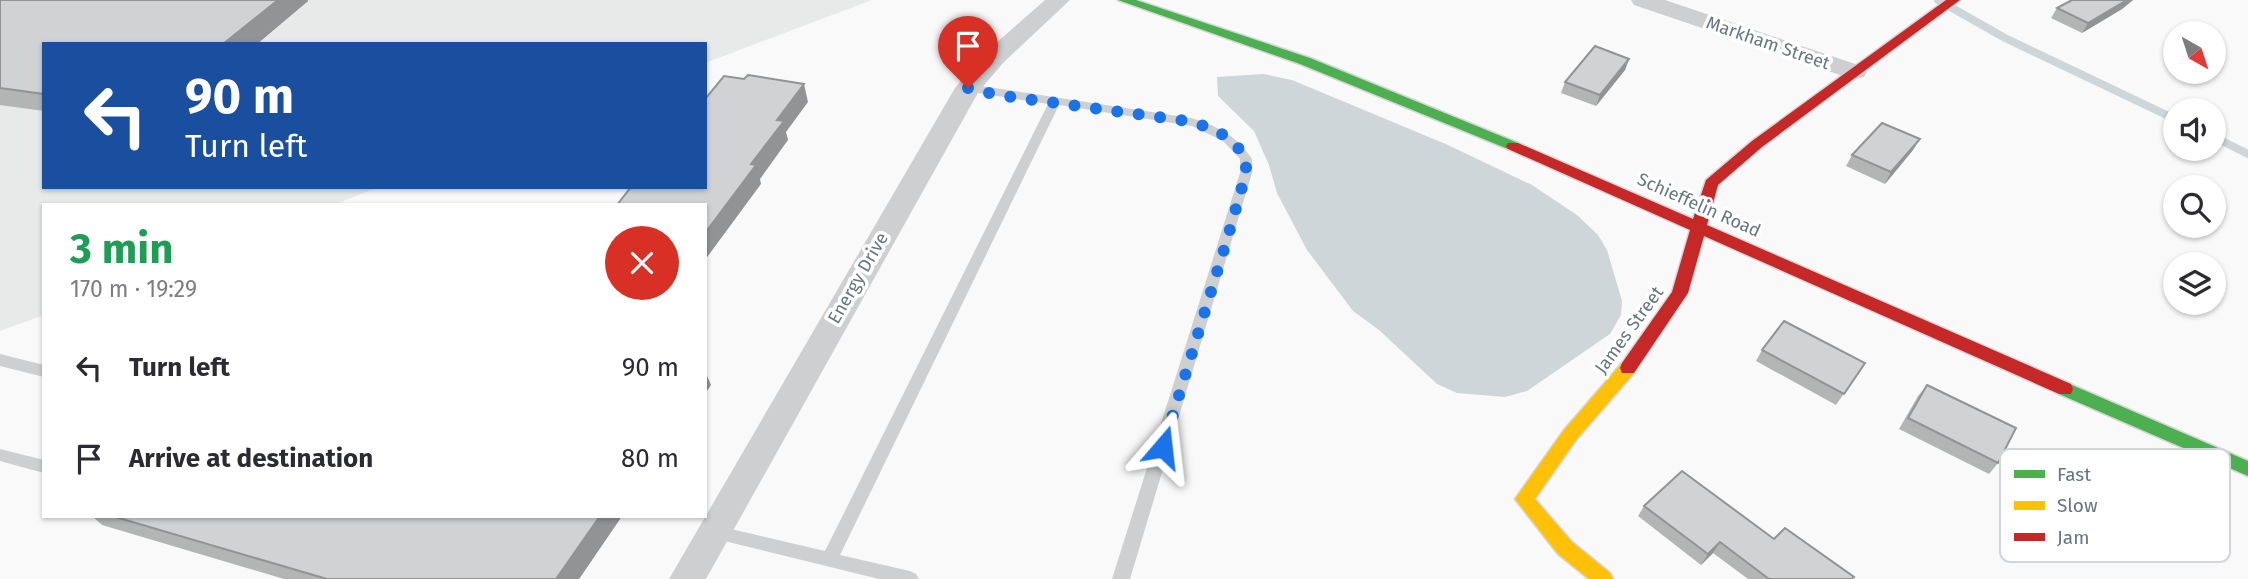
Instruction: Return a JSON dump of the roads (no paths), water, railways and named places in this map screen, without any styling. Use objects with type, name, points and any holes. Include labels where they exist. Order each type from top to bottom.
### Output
[{"type":"street","name":"Energy Drive","points":[[687,579],[968,88],[995,57],[1059,0]]},
{"type":"street","name":"Schieffelin Road","points":[[1125,0],[1317,66],[1547,159],[2203,449]]},
{"type":"street","name":"Markham Street","points":[[1642,0],[1855,72]]},
{"type":"street","name":"James Street","points":[[1603,579],[1565,548],[1524,499],[1570,435],[1633,362],[1680,293],[1711,183],[1757,144],[1954,0]]},
{"type":"street","name":"Schieffelin Road","points":[[2230,461],[2248,469]]},
{"type":"lane","points":[[968,88],[1187,121],[1228,136],[1246,159],[1246,173],[1220,262],[1121,579]]},
{"type":"lane","points":[[829,561],[1054,103]]},
{"type":"lane","points":[[0,360],[42,370]]},
{"type":"lane","points":[[0,456],[42,466]]},
{"type":"lane","points":[[713,532],[910,579]]},
{"type":"waterway","points":[[1938,0],[2005,38],[2163,113]]},
{"type":"waterway","points":[[2226,143],[2248,154]]}]
